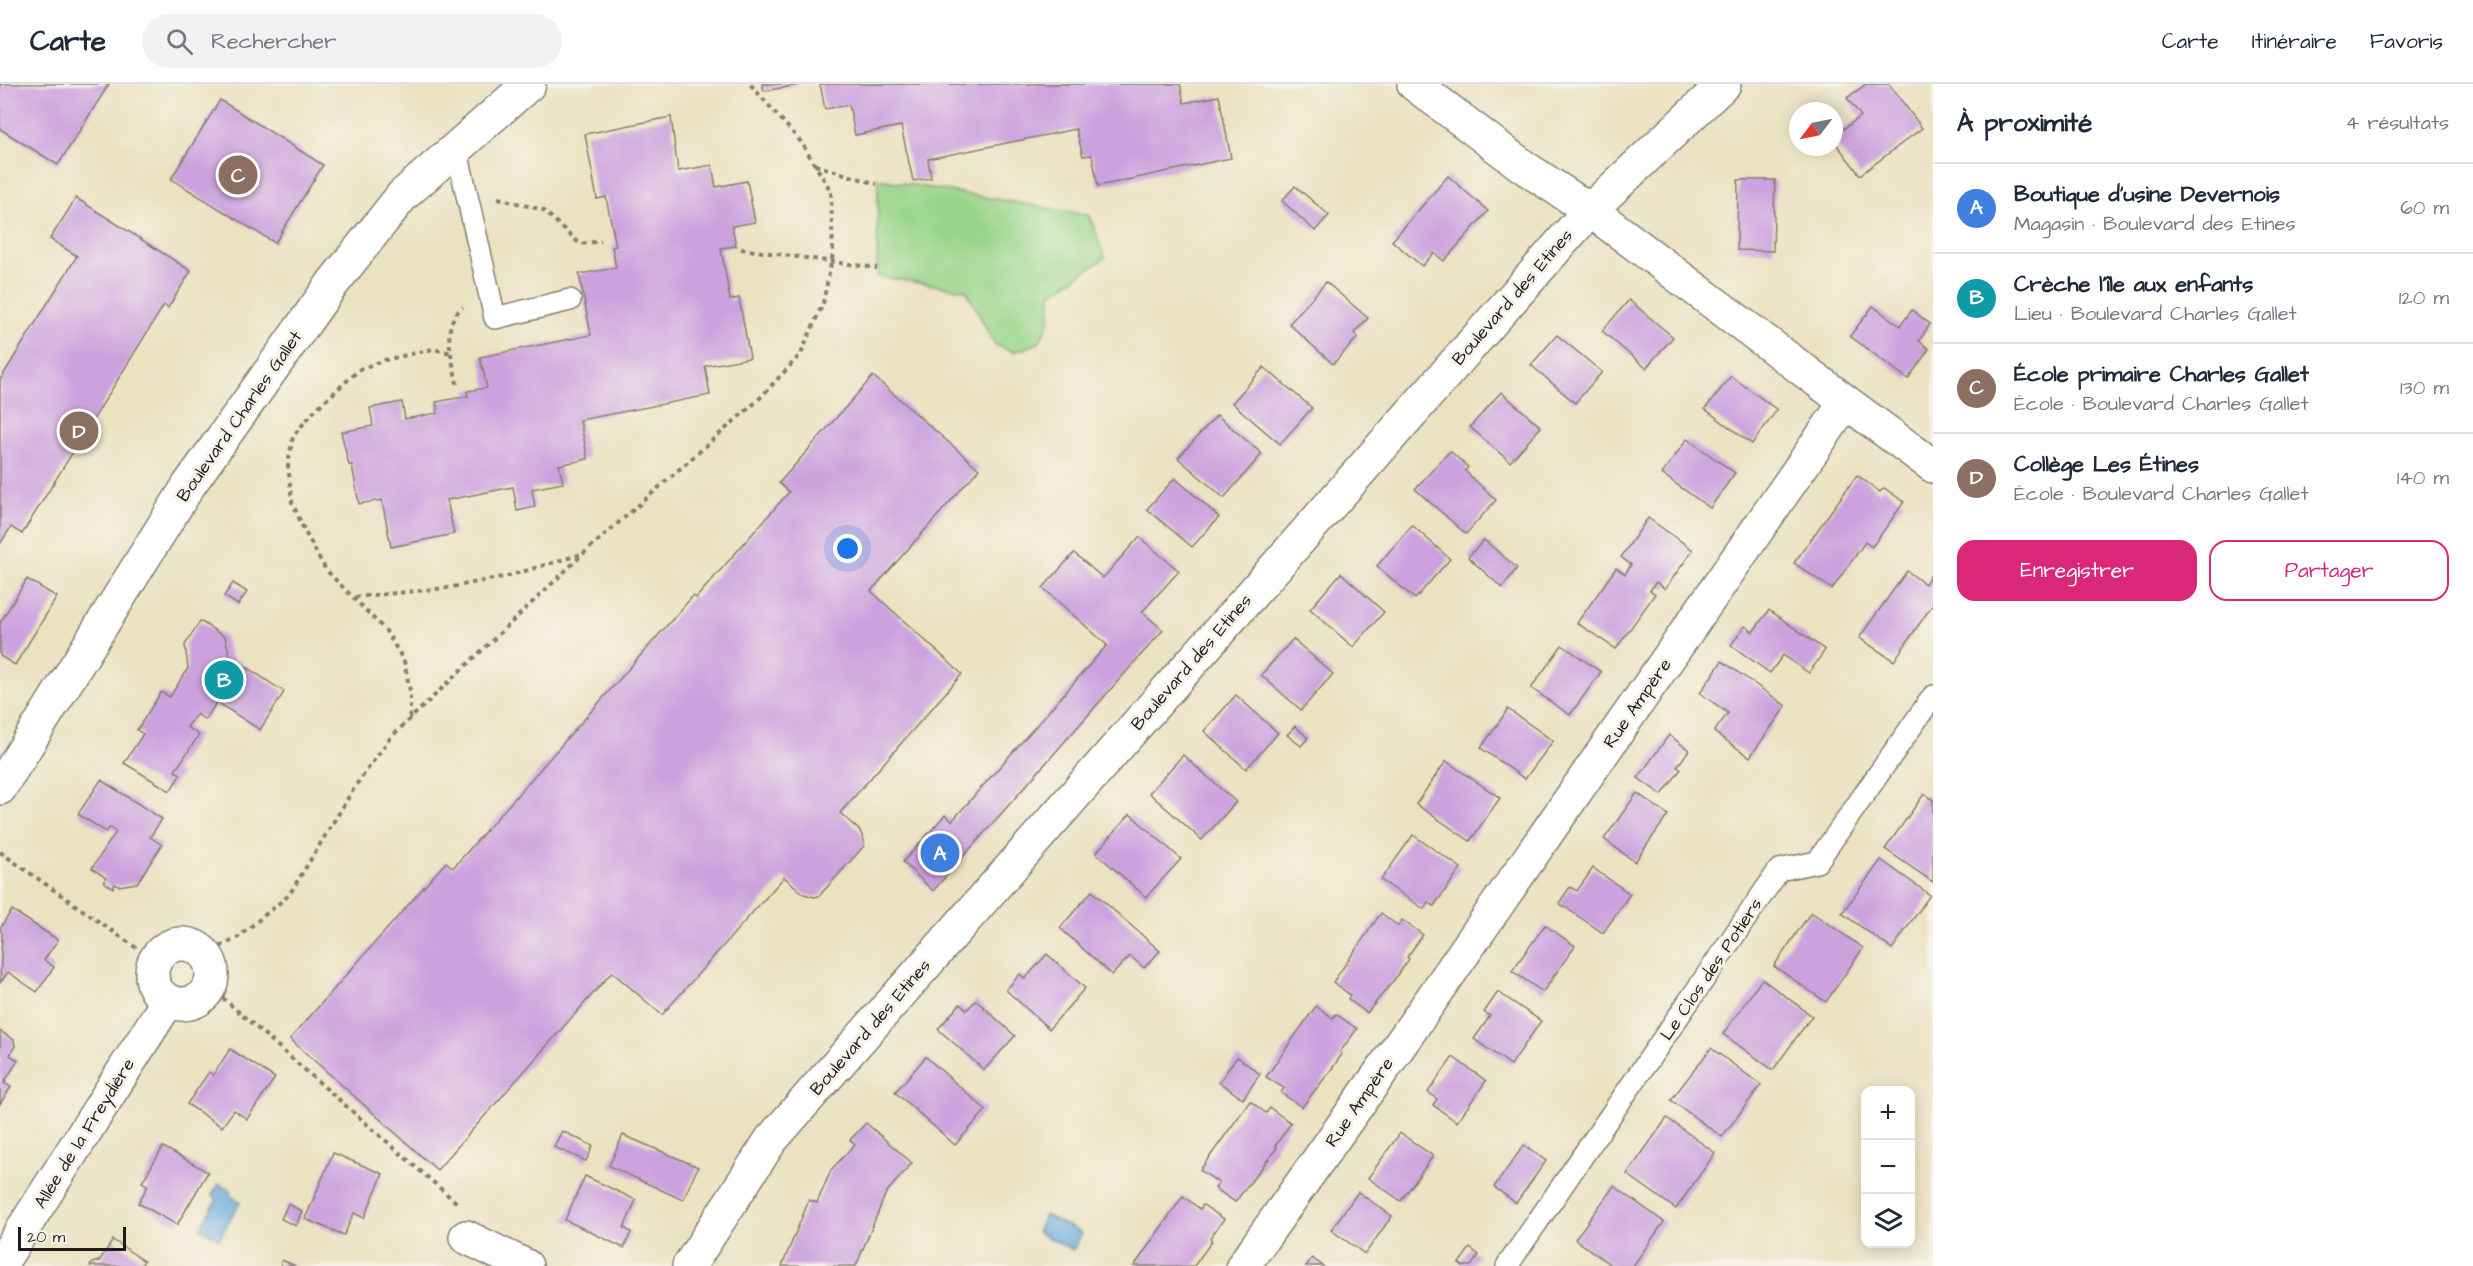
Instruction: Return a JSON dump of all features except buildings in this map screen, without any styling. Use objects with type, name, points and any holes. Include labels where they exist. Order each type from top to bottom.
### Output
[{"type":"street","name":"Boulevard Charles Gallet","points":[[0,788],[189,485],[326,293],[402,196],[529,84]]},
{"type":"street","points":[[1414,84],[1524,167],[1590,210],[1933,466]]},
{"type":"street","name":"Boulevard des Etines","points":[[690,1266],[771,1140],[1590,210],[1724,84]]},
{"type":"street","name":"Rue Ampère","points":[[1243,1266],[1388,1062],[1846,402]]},
{"type":"street","points":[[178,944],[188,945],[207,971],[204,994],[187,1004],[168,1001],[155,988],[152,979],[155,961],[160,953],[178,944]]},
{"type":"street","name":"Allée de la Freydière","points":[[0,1265],[168,1001]]},
{"type":"street","points":[[466,1237],[526,1266]]},
{"type":"lane","points":[[456,147],[495,318],[570,300]]},
{"type":"lane","name":"Le Clos des Potiers","points":[[1507,1266],[1779,870],[1817,862],[1933,696]]},
{"type":"path","points":[[466,1237],[461,1206],[207,971],[237,938],[289,895],[356,785],[391,736],[583,554],[758,401],[801,354],[823,303],[831,262],[831,191],[801,142],[750,84]]},
{"type":"path","points":[[815,165],[877,184]]},
{"type":"path","points":[[465,188],[543,210],[580,244],[601,241]]},
{"type":"path","points":[[741,249],[878,268]]},
{"type":"path","points":[[457,384],[448,330],[451,320],[466,304],[491,298]]},
{"type":"path","points":[[410,719],[410,691],[404,661],[387,631],[326,570],[292,502],[288,465],[293,436],[325,400],[360,369],[385,360],[433,349],[452,353]]},
{"type":"path","points":[[355,597],[447,588],[508,576],[583,554]]},
{"type":"path","points":[[0,852],[155,961]]},
{"type":"green space","points":[[878,179],[1089,215],[1105,258],[1051,294],[1050,320],[1039,343],[1014,352],[995,345],[966,290],[877,276]]},
{"type":"water","points":[[219,1184],[231,1191],[229,1195],[240,1202],[219,1239],[200,1228],[217,1199],[212,1195]]},
{"type":"water","points":[[1045,1215],[1082,1233],[1073,1250],[1037,1232]]},
{"type":"place","name":"École primaire Charles Gallet","points":[[238,175]]},
{"type":"place","name":"Collège Les Étines","points":[[79,431]]},
{"type":"place","name":"Crèche l'île aux enfants","points":[[224,680]]},
{"type":"place","name":"Boutique d'usine Devernois","points":[[940,853]]}]
